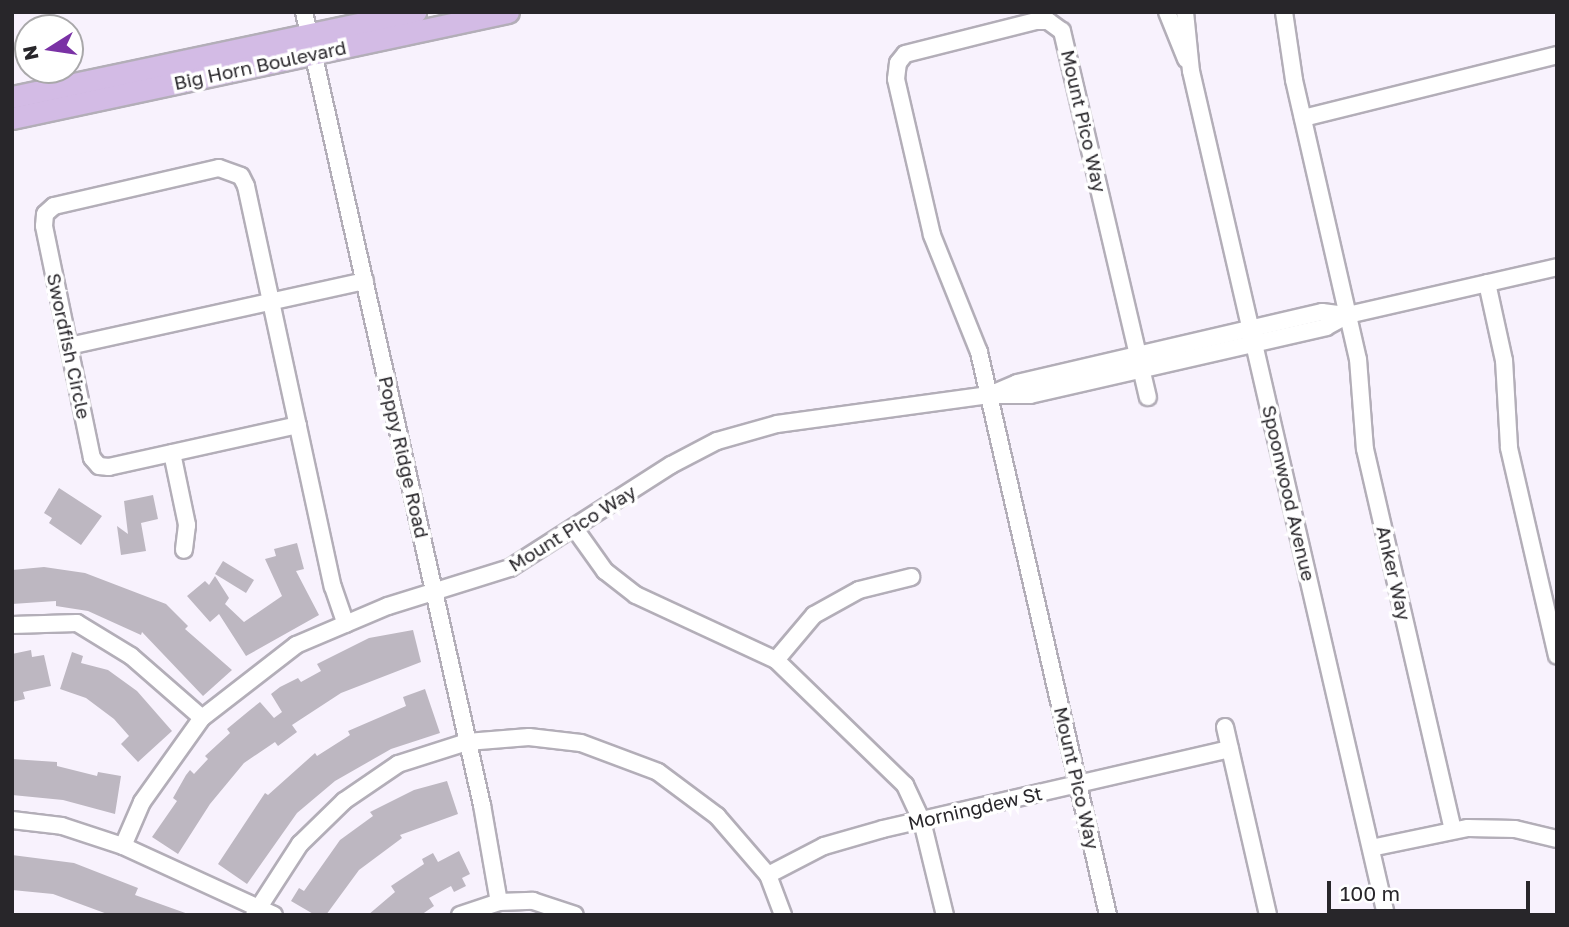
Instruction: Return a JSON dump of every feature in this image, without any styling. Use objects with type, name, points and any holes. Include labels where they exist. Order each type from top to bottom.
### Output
[{"type":"main road","name":"Big Horn Boulevard","points":[[12,118],[311,44],[415,12]]},
{"type":"main road","name":"Big Horn Boulevard","points":[[12,97],[508,12]]},
{"type":"street","name":"Poppy Ridge Road","points":[[304,12],[434,591],[499,902]]},
{"type":"street","name":"Spoonwood Avenue","points":[[1167,12],[1191,71]]},
{"type":"street","name":"Spoonwood Avenue","points":[[1185,12],[1191,71],[1386,915]]},
{"type":"street","name":"Anker Way","points":[[1284,12],[1303,118],[1360,375],[1366,449],[1453,830]]},
{"type":"street","name":"Mount Pico Way","points":[[1108,915],[975,340],[932,235],[896,79],[900,58],[916,48],[1042,20],[1062,31],[1148,397]]},
{"type":"street","points":[[1303,118],[1557,55]]},
{"type":"street","name":"Swordfish Circle","points":[[271,301],[246,187],[232,170],[219,168],[54,206],[45,214],[92,458],[99,466],[298,425]]},
{"type":"street","name":"Mount Pico Way","points":[[123,846],[142,802],[202,718],[296,645],[434,591],[510,568],[686,456],[737,434],[777,424],[989,395],[1017,383],[1140,362],[1252,336],[1331,326],[1348,314],[1557,267]]},
{"type":"street","points":[[69,346],[365,281]]},
{"type":"street","points":[[1487,283],[1504,360],[1509,448],[1557,656]]},
{"type":"street","points":[[271,301],[333,587],[346,624]]},
{"type":"street","points":[[172,453],[187,525],[184,550]]},
{"type":"street","points":[[575,529],[605,571],[636,595],[776,660],[905,785],[922,821],[945,915]]},
{"type":"street","points":[[776,660],[814,615],[859,590],[911,577]]},
{"type":"street","points":[[12,625],[77,623],[131,656],[202,718]]},
{"type":"street","points":[[1225,727],[1268,915]]},
{"type":"street","points":[[255,911],[300,844],[344,801],[398,764],[467,742],[529,737],[581,743],[658,772],[717,816],[768,876],[783,915]]},
{"type":"street","name":"Morningdew St","points":[[768,876],[824,846],[1230,749]]},
{"type":"street","points":[[12,820],[62,826],[123,846],[255,911],[274,915]]},
{"type":"street","points":[[1371,848],[1453,830],[1499,827],[1557,839]]},
{"type":"street","points":[[460,915],[499,902],[533,901],[575,915]]},
{"type":"building","points":[[59,488],[102,516],[81,545],[49,523],[52,518],[44,513]]},
{"type":"building","points":[[153,495],[158,519],[141,523],[146,551],[121,555],[117,526],[128,534],[124,501]]},
{"type":"building","points":[[297,543],[304,569],[296,571],[319,615],[246,656],[219,614],[210,622],[187,596],[205,581],[209,585],[215,576],[229,598],[225,604],[244,622],[282,596],[265,559],[276,556],[274,549]]},
{"type":"building","points":[[223,561],[254,580],[246,593],[215,574]]},
{"type":"building","points":[[44,567],[85,573],[166,604],[188,626],[185,629],[232,670],[203,696],[142,632],[141,635],[88,611],[56,606],[56,601],[12,604],[12,570]]},
{"type":"building","points":[[413,630],[421,662],[341,693],[292,725],[297,732],[278,746],[275,742],[244,763],[210,804],[178,854],[152,837],[177,801],[173,798],[190,770],[194,774],[208,759],[205,756],[230,733],[227,729],[260,702],[274,718],[282,712],[271,694],[280,687],[298,678],[301,682],[321,671],[317,664],[369,638]]},
{"type":"building","points":[[31,650],[32,657],[44,655],[51,686],[23,692],[25,699],[12,702],[12,654]]},
{"type":"building","points":[[72,652],[83,656],[81,663],[108,670],[137,691],[172,731],[138,762],[121,744],[129,736],[114,719],[86,698],[60,689]]},
{"type":"building","points":[[425,689],[440,733],[391,749],[335,781],[297,813],[247,884],[218,864],[265,793],[268,795],[315,753],[317,756],[350,735],[348,731],[406,706],[403,697]]},
{"type":"building","points":[[12,759],[57,762],[57,766],[97,776],[98,772],[121,776],[115,814],[63,800],[12,795]]},
{"type":"building","points":[[447,781],[458,814],[400,835],[402,838],[359,870],[326,915],[315,915],[291,901],[299,888],[304,891],[340,840],[373,816],[370,812],[414,790]]},
{"type":"building","points":[[459,851],[470,874],[462,878],[466,886],[454,892],[451,886],[429,898],[434,906],[421,915],[368,915],[395,892],[391,886],[424,864],[422,859],[433,853],[438,862]]},
{"type":"building","points":[[12,855],[74,863],[138,888],[135,895],[191,915],[110,915],[53,894],[12,890]]}]
